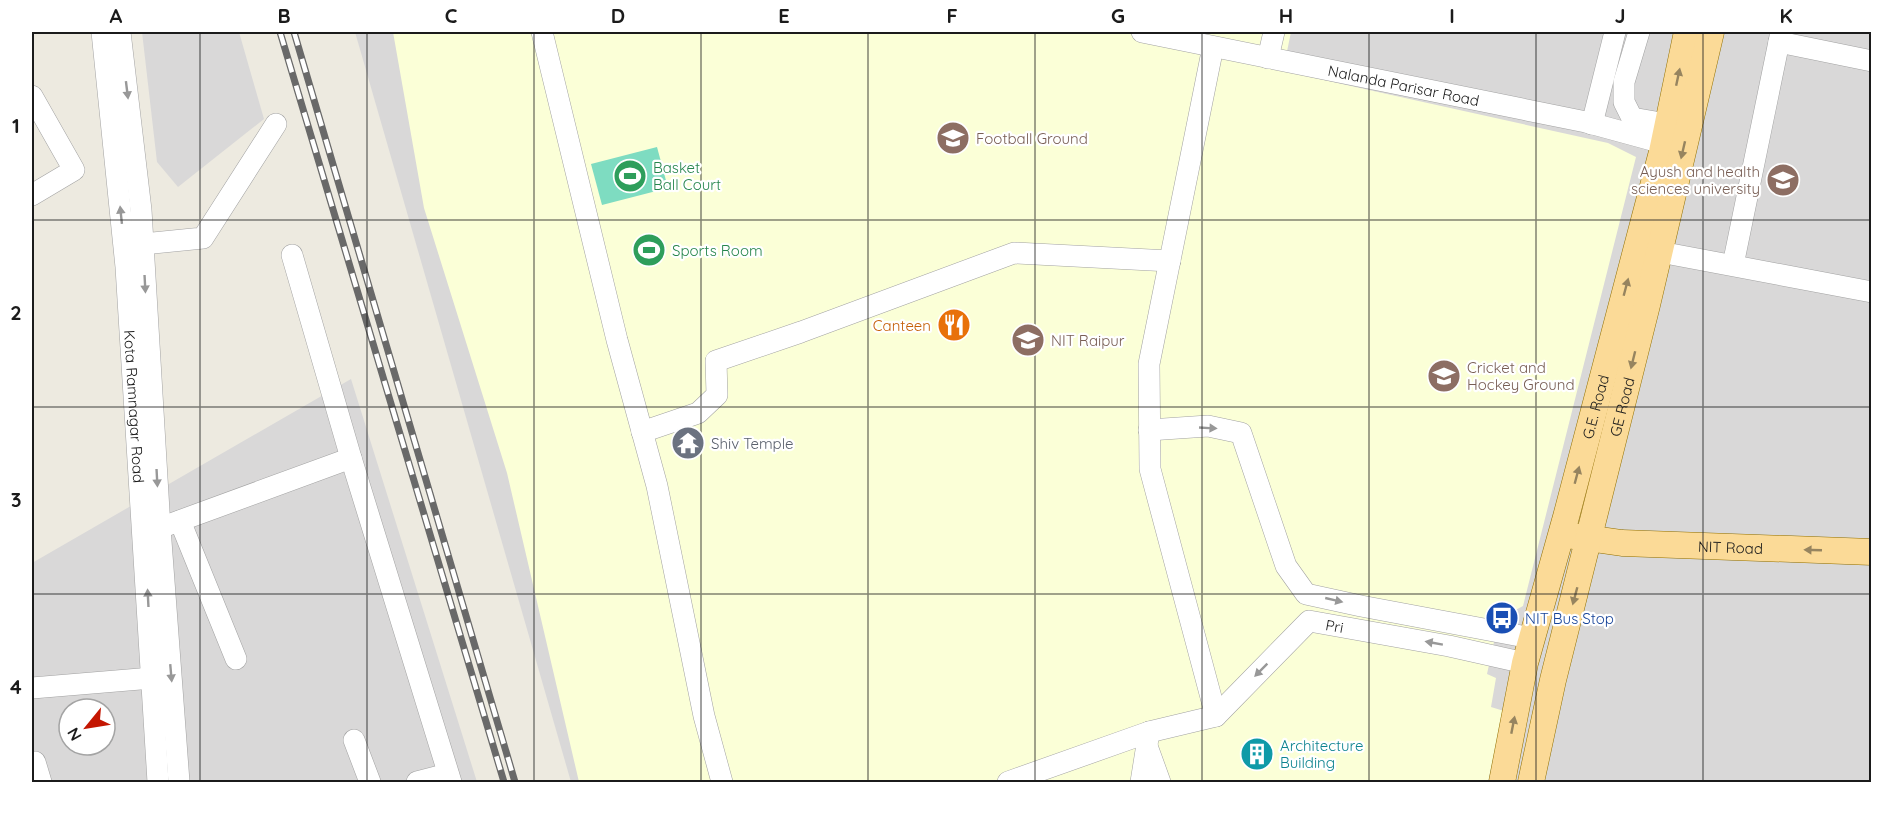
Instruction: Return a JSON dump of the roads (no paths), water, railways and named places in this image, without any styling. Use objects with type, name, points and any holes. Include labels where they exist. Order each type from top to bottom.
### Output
[{"type":"main road","name":"G.E. Road","points":[[1502,783],[1531,638],[1564,525],[1665,134],[1687,32]]},
{"type":"main road","name":"GE Road","points":[[1532,783],[1555,673],[1660,252],[1711,32]]},
{"type":"main road","points":[[1564,525],[1590,530]]},
{"type":"main road","name":"NIT Road","points":[[1590,530],[1620,525],[1872,534]]},
{"type":"main road","name":"NIT Road","points":[[1590,530],[1622,543],[1872,552]]},
{"type":"main road","points":[[1531,638],[1562,648]]},
{"type":"main road","points":[[1525,663],[1555,673]]},
{"type":"street","name":"Kota Ramnagar Road","points":[[102,32],[126,267],[161,527],[152,678],[158,783]]},
{"type":"street","points":[[120,32],[141,210],[178,783]]},
{"type":"street","points":[[542,32],[609,307],[657,486],[704,716],[722,783]]},
{"type":"street","name":"Nalanda Parisar Road","points":[[1142,32],[1592,124],[1665,134]]},
{"type":"street","points":[[1268,58],[1274,32]]},
{"type":"street","points":[[1592,124],[1615,32]]},
{"type":"street","points":[[1639,32],[1624,82],[1624,102],[1632,118],[1665,134]]},
{"type":"street","points":[[1733,265],[1780,37],[1872,61]]},
{"type":"street","points":[[1008,783],[1216,716],[1150,469],[1149,430],[1149,364],[1213,47]]},
{"type":"street","points":[[32,96],[74,170],[32,195]]},
{"type":"street","points":[[143,244],[203,238],[276,124]]},
{"type":"street","points":[[1660,252],[1872,292]]},
{"type":"street","points":[[642,432],[698,413],[717,396],[716,361],[1014,253],[1170,261]]},
{"type":"street","points":[[291,255],[449,778],[417,783]]},
{"type":"street","points":[[1149,430],[1209,426],[1241,433],[1286,566],[1306,594],[1309,621]]},
{"type":"street","points":[[161,527],[351,458]]},
{"type":"street","points":[[161,527],[236,659]]},
{"type":"street","points":[[1306,594],[1531,638]]},
{"type":"street","name":"Pri","points":[[1216,716],[1309,621],[1525,663]]},
{"type":"street","points":[[32,688],[152,678]]},
{"type":"street","points":[[1141,783],[1148,739]]},
{"type":"street","points":[[1148,739],[1160,783]]},
{"type":"street","points":[[354,740],[370,783]]},
{"type":"railway","points":[[280,32],[504,782]]},
{"type":"railway","points":[[294,32],[515,782]]},
{"type":"place","name":"Football Ground","points":[[953,138]]},
{"type":"place","name":"Basket Ball Court","points":[[630,176]]},
{"type":"place","name":"Ayush and health sciences university","points":[[1783,180]]},
{"type":"place","name":"Sports Room","points":[[649,250]]},
{"type":"place","name":"Canteen","points":[[954,325]]},
{"type":"place","name":"NIT Raipur","points":[[1028,340]]},
{"type":"place","name":"Cricket and Hockey Ground","points":[[1444,376]]},
{"type":"place","name":"Shiv Temple","points":[[688,443]]},
{"type":"place","name":"NIT Bus Stop","points":[[1502,618]]},
{"type":"place","name":"Architecture Building","points":[[1257,754]]}]
